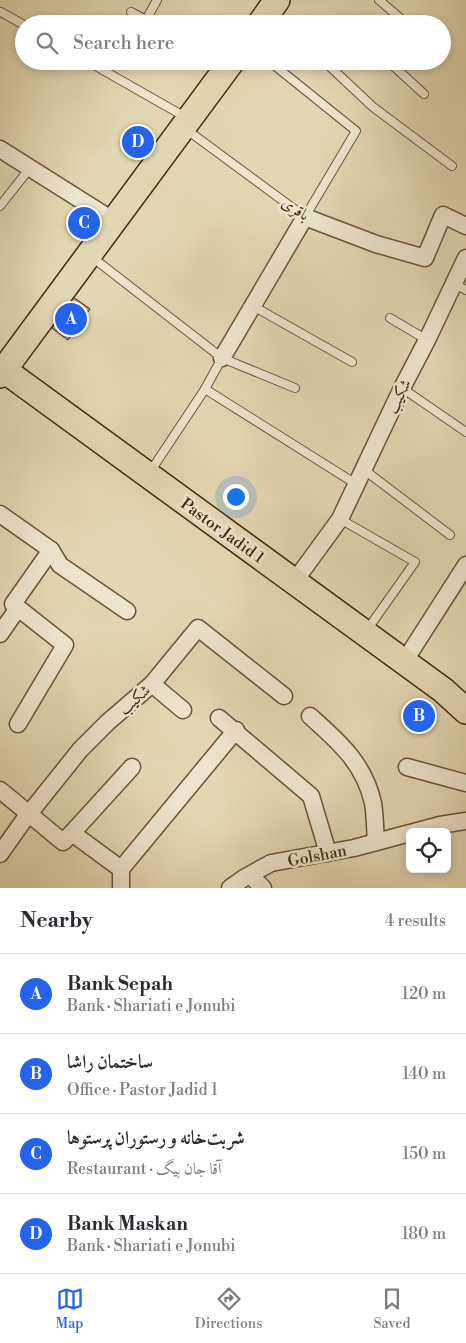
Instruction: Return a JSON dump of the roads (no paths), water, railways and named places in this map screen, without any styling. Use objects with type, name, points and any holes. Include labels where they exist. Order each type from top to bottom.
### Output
[{"type":"main road","points":[[1,371],[225,70]]},
{"type":"main road","name":"Pastor Jadid 1","points":[[1,371],[148,475],[443,690],[466,703]]},
{"type":"main road","name":"Pastor Jadid 1","points":[[443,690],[466,712]]},
{"type":"street","points":[[0,149],[114,221]]},
{"type":"street","name":"باقری","points":[[305,217],[376,244],[425,258],[443,215],[466,226]]},
{"type":"street","points":[[222,358],[305,217]]},
{"type":"street","name":"شکیب","points":[[294,582],[340,519],[402,388],[427,340],[460,287],[466,258]]},
{"type":"street","points":[[0,514],[51,550],[60,565],[127,611]]},
{"type":"street","points":[[18,724],[65,645],[13,604],[51,550]]},
{"type":"street","points":[[404,662],[466,565]]},
{"type":"street","points":[[0,634],[18,608]]},
{"type":"street","name":"شکیب","points":[[0,854],[80,750],[108,722],[152,684],[198,628],[284,696]]},
{"type":"street","points":[[152,684],[183,710]]},
{"type":"street","points":[[310,716],[344,747],[358,764],[373,803],[376,842]]},
{"type":"street","points":[[219,718],[236,730],[311,796],[328,853]]},
{"type":"street","points":[[121,888],[121,869],[236,730]]},
{"type":"street","points":[[68,837],[132,767]]},
{"type":"street","points":[[408,768],[466,783]]},
{"type":"street","points":[[0,790],[30,813],[121,869]]},
{"type":"street","points":[[429,828],[466,821]]},
{"type":"street","name":"Golshan","points":[[230,888],[271,863],[328,853],[406,834]]},
{"type":"street","points":[[250,875],[263,888]]},
{"type":"lane","points":[[149,15],[157,0]]},
{"type":"lane","points":[[379,0],[396,15]]},
{"type":"lane","points":[[1,12],[15,20]]},
{"type":"lane","points":[[131,12],[137,15]]},
{"type":"lane","name":"باقری","points":[[101,70],[186,123],[305,217]]},
{"type":"lane","points":[[280,70],[356,131],[305,217]]},
{"type":"lane","points":[[334,70],[374,107],[452,166]]},
{"type":"lane","points":[[398,70],[424,94]]},
{"type":"lane","points":[[0,206],[30,168]]},
{"type":"lane","points":[[88,255],[222,358],[294,388]]},
{"type":"lane","points":[[253,306],[352,362]]},
{"type":"lane","points":[[390,318],[427,340]]},
{"type":"lane","points":[[148,475],[205,388],[222,358]]},
{"type":"lane","points":[[205,388],[360,476],[450,535]]},
{"type":"lane","points":[[402,388],[466,432]]},
{"type":"lane","points":[[340,519],[415,562],[365,633]]},
{"type":"place","name":"Bank Maskan","points":[[138,142]]},
{"type":"place","name":"شربت‌خانه و رستوران پرستوها","points":[[84,223]]},
{"type":"place","name":"Bank Sepah","points":[[71,319]]},
{"type":"place","name":"ساختمان راشا","points":[[419,716]]}]
